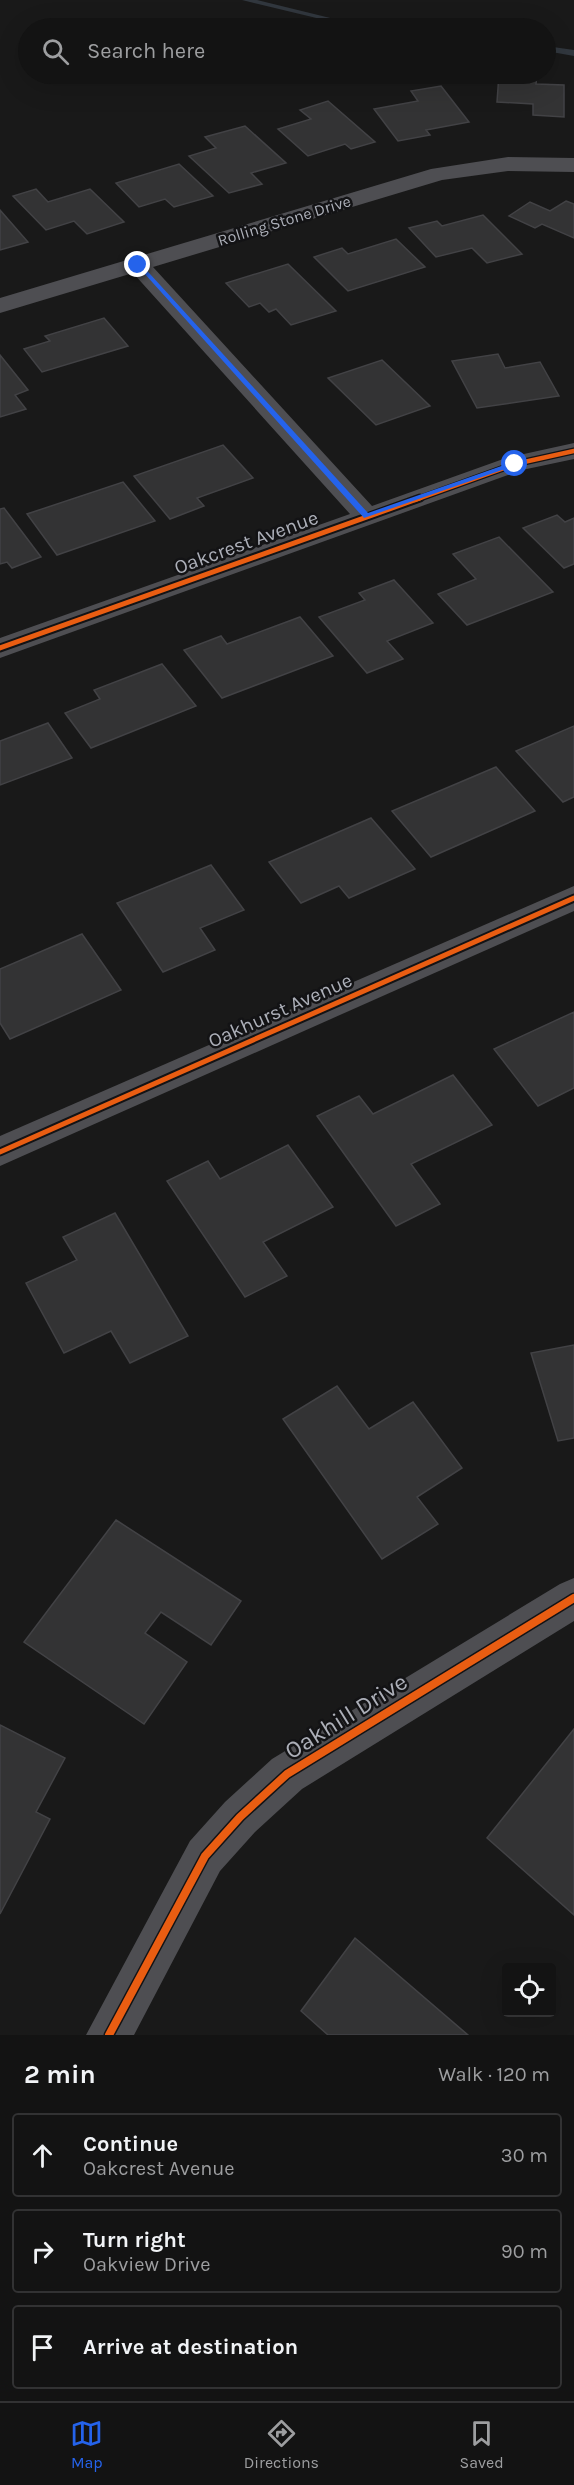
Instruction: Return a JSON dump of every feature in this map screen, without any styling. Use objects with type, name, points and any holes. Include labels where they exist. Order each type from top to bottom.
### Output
[{"type":"street","name":"Rolling Stone Drive","points":[[0,306],[439,174],[508,164],[574,165]]},
{"type":"street","points":[[138,265],[367,516]]},
{"type":"street","name":"Oakcrest Avenue","points":[[0,648],[515,464],[574,451]]},
{"type":"street","name":"Oakhurst Avenue","points":[[0,1152],[574,898]]},
{"type":"street","name":"Oakhill Drive","points":[[109,2035],[205,1856],[240,1817],[286,1774],[574,1598]]},
{"type":"building","points":[[498,84],[564,85],[564,117],[533,115],[533,104],[497,102]]},
{"type":"building","points":[[441,86],[469,122],[426,130],[430,135],[398,141],[374,109],[418,101],[411,91]]},
{"type":"building","points":[[328,101],[375,142],[351,149],[345,144],[308,156],[278,129],[311,119],[300,110]]},
{"type":"building","points":[[245,126],[286,163],[251,173],[262,184],[229,193],[189,156],[216,148],[205,137]]},
{"type":"building","points":[[179,164],[213,196],[174,207],[165,199],[139,207],[116,183]]},
{"type":"building","points":[[36,189],[48,202],[90,189],[124,222],[87,234],[74,221],[46,230],[13,196]]},
{"type":"building","points":[[566,201],[574,204],[574,238],[542,224],[535,228],[509,216],[530,202],[550,211]]},
{"type":"building","points":[[0,210],[28,242],[0,250]]},
{"type":"building","points":[[483,215],[522,254],[487,263],[472,248],[436,257],[409,228],[437,221],[442,226]]},
{"type":"building","points":[[396,239],[425,267],[348,291],[314,257],[342,248],[348,254]]},
{"type":"building","points":[[288,264],[336,311],[291,325],[276,309],[269,312],[260,303],[249,307],[226,283]]},
{"type":"building","points":[[104,318],[128,346],[42,372],[24,349],[50,341],[45,336]]},
{"type":"building","points":[[498,354],[505,368],[540,362],[559,396],[477,408],[452,361]]},
{"type":"building","points":[[0,355],[28,390],[15,395],[26,409],[0,417]]},
{"type":"building","points":[[382,360],[430,406],[376,425],[328,378]]},
{"type":"building","points":[[223,445],[253,478],[197,498],[204,506],[170,519],[134,476]]},
{"type":"building","points":[[123,482],[155,521],[57,555],[27,514]]},
{"type":"building","points":[[4,508],[41,557],[12,568],[7,562],[0,564],[0,509]]},
{"type":"building","points":[[557,515],[565,522],[574,518],[574,564],[564,568],[523,528]]},
{"type":"building","points":[[499,537],[553,592],[467,625],[438,594],[476,579],[453,554]]},
{"type":"building","points":[[394,580],[433,623],[387,641],[403,659],[367,673],[319,617],[365,600],[359,593]]},
{"type":"building","points":[[300,617],[333,656],[222,698],[184,650],[221,636],[227,644]]},
{"type":"building","points":[[162,664],[196,706],[91,748],[65,713],[100,699],[94,690]]},
{"type":"building","points":[[48,723],[72,758],[0,785],[0,741]]},
{"type":"building","points":[[574,726],[574,797],[563,802],[516,751]]},
{"type":"building","points":[[496,767],[535,811],[431,857],[392,811]]},
{"type":"building","points":[[371,818],[415,869],[349,898],[339,886],[301,903],[269,862]]},
{"type":"building","points":[[211,865],[244,910],[200,928],[215,950],[163,972],[117,903]]},
{"type":"building","points":[[82,934],[121,990],[10,1039],[0,1023],[0,969]]},
{"type":"building","points":[[574,1012],[574,1088],[538,1106],[494,1049]]},
{"type":"building","points":[[453,1075],[492,1125],[411,1164],[440,1204],[396,1226],[317,1116],[359,1096],[373,1114]]},
{"type":"building","points":[[288,1145],[333,1207],[263,1242],[287,1276],[245,1297],[167,1181],[208,1161],[220,1179]]},
{"type":"building","points":[[115,1213],[188,1336],[130,1363],[111,1331],[64,1353],[26,1283],[77,1260],[63,1237]]},
{"type":"building","points":[[574,1345],[574,1438],[558,1441],[531,1353]]},
{"type":"building","points":[[337,1386],[369,1429],[413,1402],[462,1468],[417,1497],[438,1524],[382,1559],[283,1419]]},
{"type":"building","points":[[116,1520],[241,1601],[211,1645],[161,1612],[145,1633],[187,1662],[144,1724],[24,1642]]},
{"type":"building","points":[[0,1725],[65,1758],[36,1812],[50,1819],[0,1914]]},
{"type":"building","points":[[574,1729],[574,1915],[487,1838]]},
{"type":"building","points":[[355,1938],[468,2035],[328,2035],[301,2011]]},
{"type":"waterway","points":[[246,0],[324,18]]},
{"type":"waterway","points":[[556,50],[574,53]]},
{"type":"cycle path","points":[[0,648],[515,464],[574,451]]},
{"type":"cycle path","points":[[0,1152],[574,898]]},
{"type":"cycle path","points":[[109,2035],[205,1856],[240,1817],[287,1774],[574,1598]]},
{"type":"route","points":[[138,265],[367,516],[515,464]]}]
